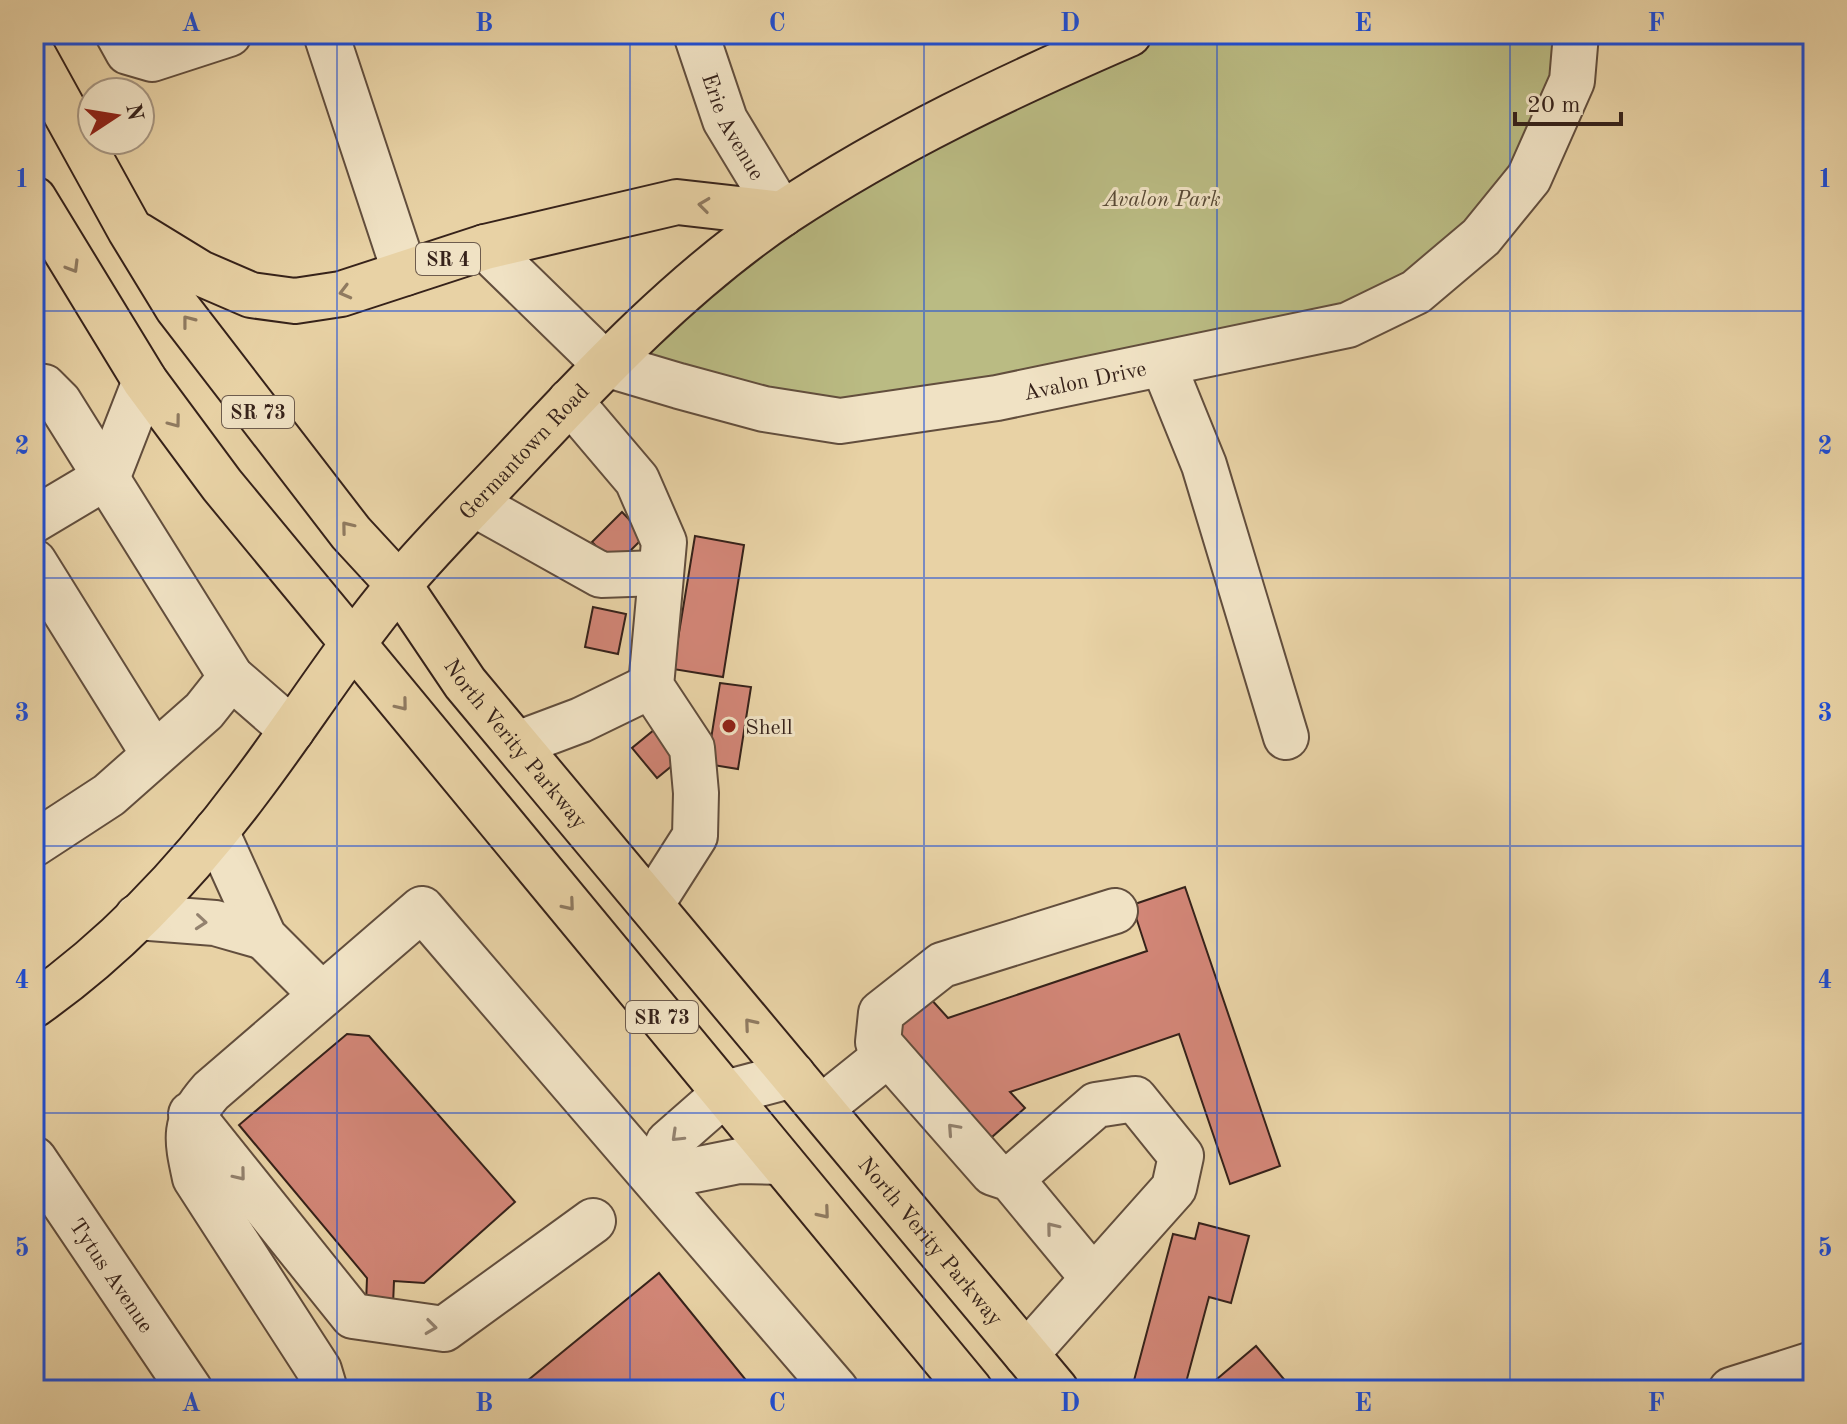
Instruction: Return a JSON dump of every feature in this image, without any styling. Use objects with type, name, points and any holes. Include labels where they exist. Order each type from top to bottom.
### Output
[{"type":"main road","name":"Germantown Road","points":[[34,1005],[102,952],[163,894],[216,831],[399,585],[605,364],[659,312],[782,214],[885,149],[987,95],[1129,34]]},
{"type":"main road","name":"North Verity Parkway","points":[[34,56],[130,230],[177,307],[351,533],[399,585],[465,683],[1056,1390]]},
{"type":"main road","points":[[34,199],[145,381],[222,485],[354,645]]},
{"type":"main road","name":"SR 4","points":[[130,230],[200,273],[251,295],[295,301],[341,294],[485,247],[677,202],[782,214]]},
{"type":"main road","name":"SR 73","points":[[354,645],[970,1390]]},
{"type":"street","points":[[118,34],[128,52],[152,59],[229,34]]},
{"type":"street","points":[[326,34],[405,273]]},
{"type":"street","name":"Erie Avenue","points":[[696,34],[725,120],[782,214]]},
{"type":"street","name":"Avalon Drive","points":[[485,247],[605,364],[764,409],[840,421],[997,398],[1348,325],[1416,292],[1481,237],[1529,178],[1572,81],[1576,34]]},
{"type":"street","points":[[1163,364],[1204,465],[1286,737]]},
{"type":"street","points":[[34,520],[108,476],[145,381]]},
{"type":"street","points":[[34,386],[44,387],[59,402],[231,677],[292,730]]},
{"type":"street","points":[[570,401],[637,480],[664,542],[651,686],[692,748],[696,793],[695,836],[651,905]]},
{"type":"street","points":[[474,504],[601,575],[659,573]]},
{"type":"street","points":[[34,562],[153,753]]},
{"type":"street","points":[[34,844],[109,795],[204,711],[231,677]]},
{"type":"street","points":[[517,744],[581,720],[651,686]]},
{"type":"street","points":[[216,831],[264,937],[322,995]]},
{"type":"street","points":[[325,1390],[319,1370],[195,1178],[188,1148],[191,1114],[211,1091],[422,909],[836,1390]]},
{"type":"street","points":[[1093,1278],[1011,1179],[993,1173],[878,1042],[881,1013],[942,965],[1115,911]]},
{"type":"street","points":[[137,917],[215,923],[264,937]]},
{"type":"street","points":[[821,1108],[887,1055]]},
{"type":"street","points":[[655,1178],[668,1143],[725,1093],[793,1075]]},
{"type":"street","points":[[1011,1179],[1096,1105],[1135,1099],[1181,1156],[1174,1188],[1026,1354]]},
{"type":"street","points":[[191,1114],[353,1316],[444,1329],[593,1221]]},
{"type":"street","name":"Tytus Avenue","points":[[34,1159],[190,1390]]},
{"type":"street","points":[[655,1178],[739,1161],[781,1162]]},
{"type":"street","points":[[1731,1390],[1813,1364]]},
{"type":"green space","name":"Avalon Park","points":[[1129,34],[1576,34],[1556,124],[1416,292],[901,413],[605,364],[782,214]]},
{"type":"building","points":[[622,512],[645,536],[615,566],[592,542]]},
{"type":"building","name":"Shell","points":[[695,536],[744,545],[723,677],[673,669]]},
{"type":"building","points":[[593,607],[626,614],[618,654],[585,647]]},
{"type":"building","name":"Shell","points":[[720,683],[751,687],[738,769],[707,764]]},
{"type":"building","points":[[660,725],[684,756],[657,778],[632,748]]},
{"type":"building","points":[[1185,887],[1280,1166],[1230,1184],[1179,1034],[1010,1092],[1025,1108],[984,1144],[887,1035],[929,997],[948,1018],[1147,951],[1132,905]]},
{"type":"building","points":[[347,1034],[369,1036],[515,1202],[424,1283],[394,1281],[393,1305],[366,1304],[367,1278],[239,1125]]},
{"type":"building","points":[[1199,1223],[1249,1236],[1231,1303],[1209,1297],[1184,1390],[1132,1388],[1173,1234],[1195,1239]]},
{"type":"building","points":[[659,1273],[754,1390],[516,1390]]},
{"type":"building","points":[[1256,1346],[1293,1390],[1204,1390]]},
{"type":"place","name":"Shell","points":[[729,726]]}]
